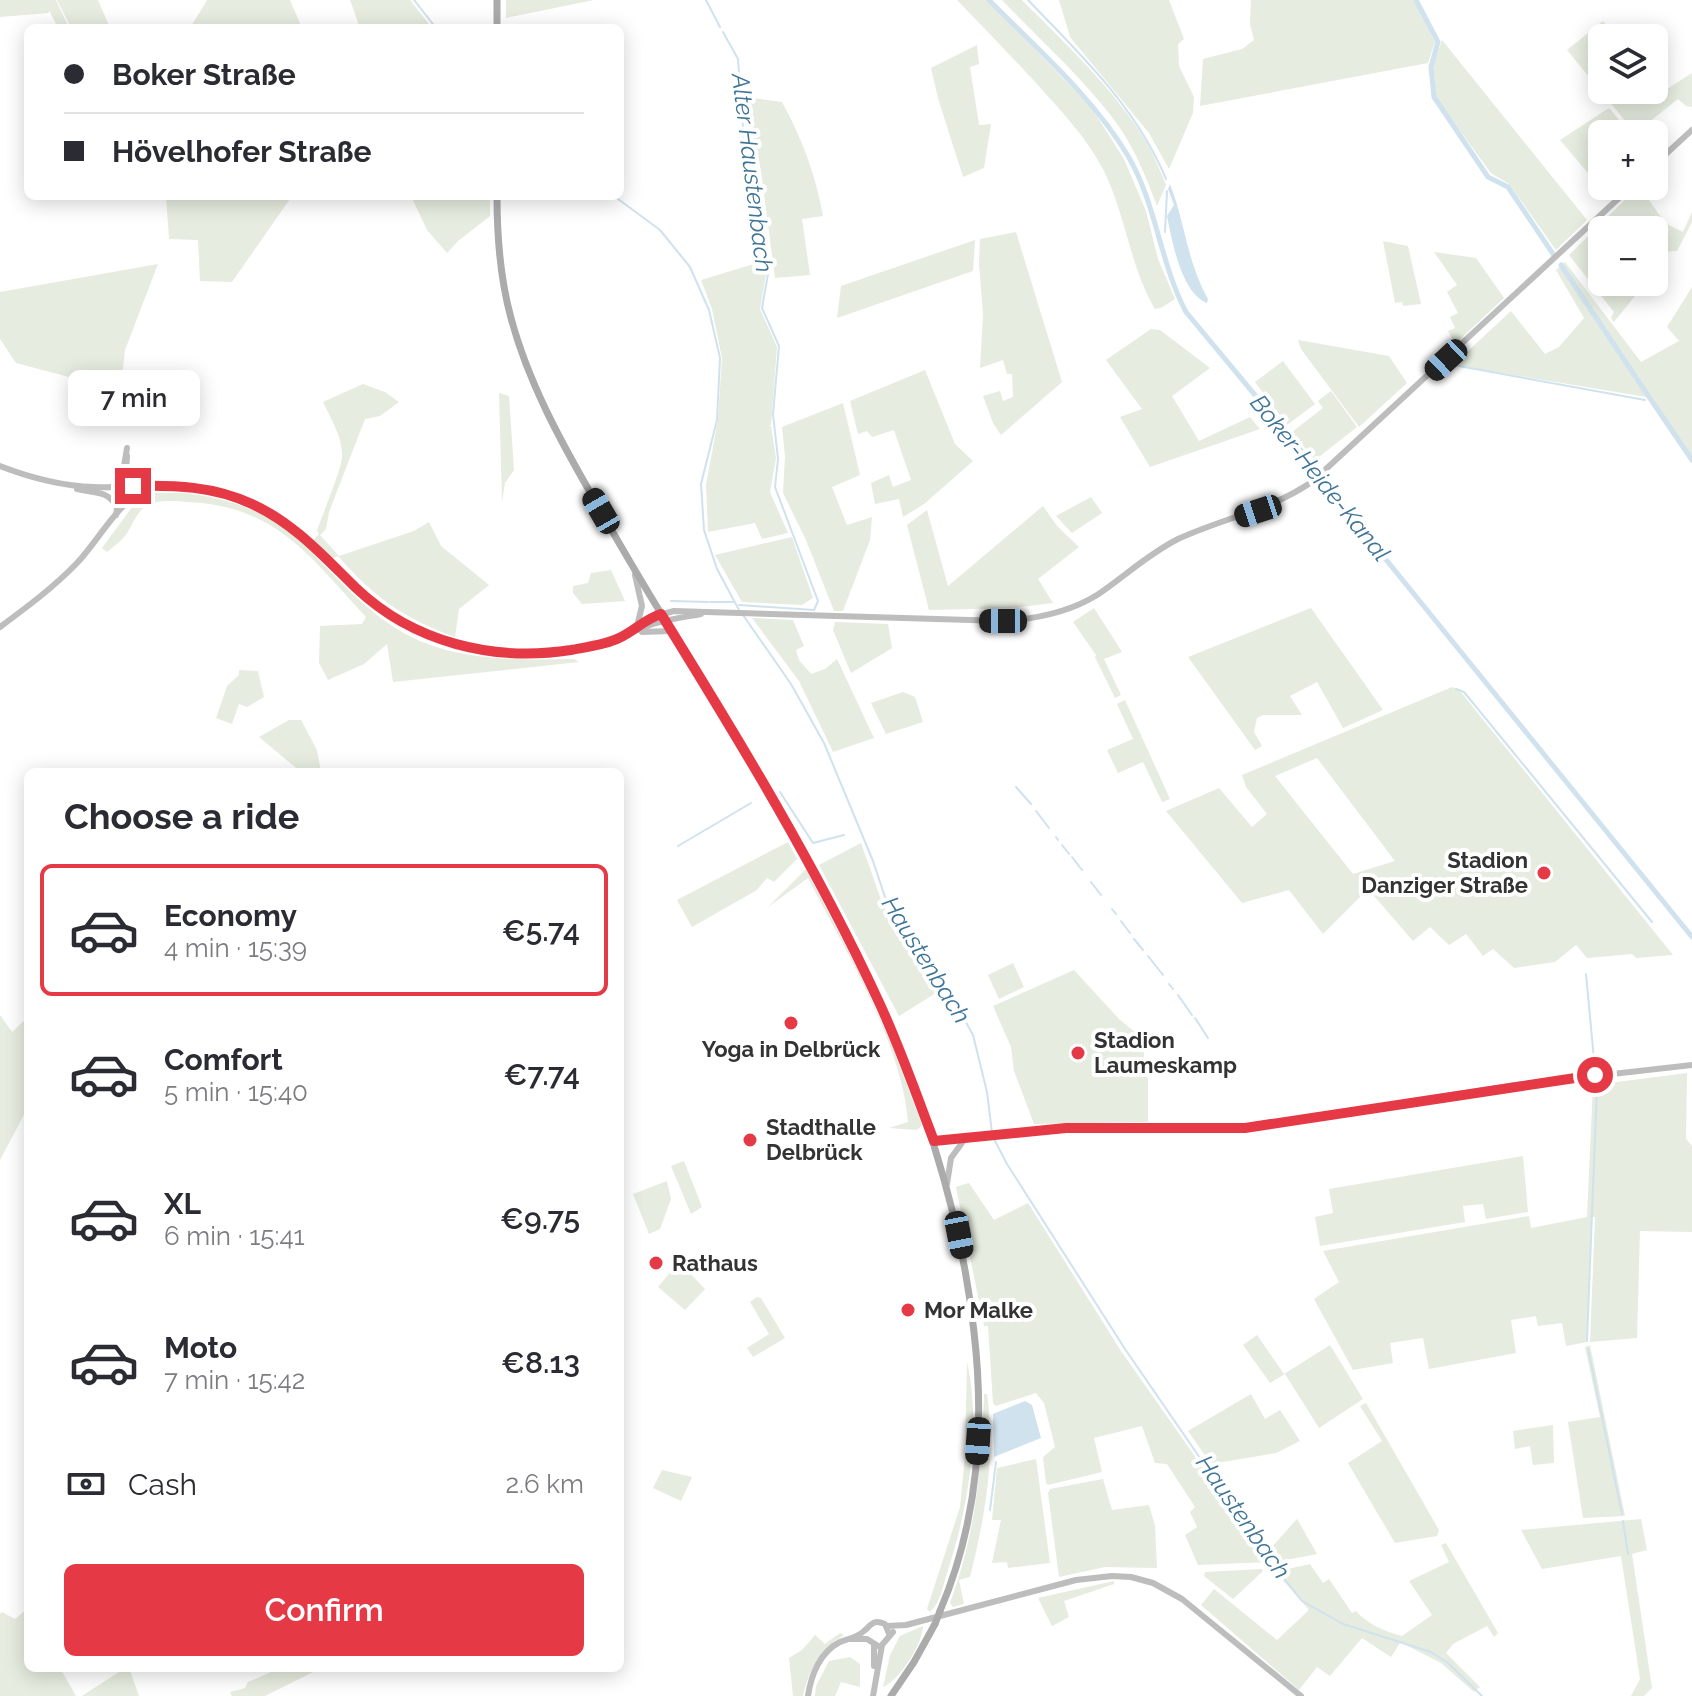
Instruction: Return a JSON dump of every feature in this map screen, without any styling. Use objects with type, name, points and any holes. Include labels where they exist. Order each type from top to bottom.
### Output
[{"type":"main road","points":[[497,0],[497,24]]},
{"type":"main road","points":[[1668,152],[1692,130]]},
{"type":"main road","points":[[497,200],[503,286],[518,342],[556,431],[785,821],[840,921],[899,1047],[947,1184],[971,1304],[979,1407],[976,1475],[956,1570],[935,1624],[891,1696]]},
{"type":"main road","points":[[0,466],[42,481],[70,486],[209,488],[243,500],[272,514],[309,541],[360,591],[391,615],[456,646],[506,654],[569,650],[620,638],[663,617],[709,613],[971,621],[1039,618],[1085,602],[1175,541],[1272,505],[1319,477],[1617,200]]},
{"type":"main road","points":[[0,627],[74,566],[116,517],[127,448],[131,473],[140,481],[157,485]]},
{"type":"main road","points":[[123,487],[128,464]]},
{"type":"main road","points":[[120,506],[138,492],[157,485]]},
{"type":"main road","points":[[70,486],[103,493],[120,506]]},
{"type":"main road","points":[[634,568],[642,606],[636,629]]},
{"type":"main road","points":[[636,629],[671,631]]},
{"type":"main road","points":[[934,1141],[1066,1128],[1245,1128],[1515,1085],[1692,1065]]},
{"type":"main road","points":[[947,1184],[951,1158],[964,1140]]},
{"type":"main road","points":[[808,1696],[812,1676],[820,1661],[834,1646],[866,1630],[870,1624],[906,1625],[1076,1580],[1112,1576],[1153,1583],[1182,1599],[1301,1696]]},
{"type":"main road","points":[[873,1694],[878,1645],[889,1634],[906,1625]]},
{"type":"main road","points":[[887,1626],[889,1634]]},
{"type":"main road","points":[[866,1630],[867,1639]]},
{"type":"main road","points":[[848,1639],[867,1639],[878,1645]]},
{"type":"shaded area","points":[[0,0],[56,0],[67,24],[56,24],[49,10],[49,13],[0,17]]},
{"type":"shaded area","points":[[57,0],[98,0],[108,24],[69,24]]},
{"type":"shaded area","points":[[207,0],[290,0],[300,24],[192,24]]},
{"type":"shaded area","points":[[350,0],[410,0],[429,24],[359,24]]},
{"type":"shaded area","points":[[506,0],[594,0],[506,18]]},
{"type":"shaded area","points":[[957,0],[987,0],[1091,107],[1124,159],[1146,211],[1158,259],[1175,299],[1155,309],[1140,276],[1118,206],[1097,159],[1056,105]]},
{"type":"shaded area","points":[[1002,0],[1022,0],[1085,64],[1129,116],[1149,147],[1166,185],[1157,206],[1120,128],[1078,78]]},
{"type":"shaded area","points":[[1059,0],[1169,0],[1184,39],[1178,44],[1179,66],[1194,97],[1193,113],[1169,169],[1149,133],[1070,37]]},
{"type":"shaded area","points":[[1251,0],[1414,0],[1435,42],[1428,63],[1200,106],[1203,59],[1242,49],[1254,40],[1250,24]]},
{"type":"shaded area","points":[[1588,33],[1588,76],[1567,50]]},
{"type":"shaded area","points":[[1442,40],[1587,220],[1556,250],[1509,184],[1491,173],[1436,98],[1433,66]]},
{"type":"shaded area","points":[[977,45],[979,64],[970,67],[979,125],[991,124],[984,168],[963,177],[931,68]]},
{"type":"shaded area","points":[[1692,73],[1692,107],[1678,99],[1652,120],[1624,120],[1611,104],[1668,104],[1668,88]]},
{"type":"shaded area","points":[[746,97],[782,102],[807,158],[823,216],[802,219],[810,275],[775,278],[761,171]]},
{"type":"shaded area","points":[[1609,108],[1619,120],[1591,120]]},
{"type":"shaded area","points":[[1588,122],[1588,173],[1560,140]]},
{"type":"shaded area","points":[[166,200],[289,200],[232,282],[200,281],[198,240],[169,239]]},
{"type":"shaded area","points":[[413,200],[490,200],[490,216],[447,253],[427,230]]},
{"type":"shaded area","points":[[1625,200],[1649,200],[1660,216],[1609,216]]},
{"type":"shaded area","points":[[1692,212],[1692,222],[1677,251],[1668,252],[1668,224],[1683,232]]},
{"type":"shaded area","points":[[1016,232],[1062,382],[1001,435],[983,396],[1000,391],[1003,401],[1013,397],[1012,374],[1007,374],[1003,360],[980,368],[983,315],[980,239]]},
{"type":"shaded area","points":[[1588,236],[1588,279],[1569,255]]},
{"type":"shaded area","points":[[975,240],[973,271],[837,318],[841,286]]},
{"type":"shaded area","points":[[1383,241],[1408,246],[1421,304],[1403,306],[1402,302],[1395,303]]},
{"type":"shaded area","points":[[1434,252],[1476,258],[1504,298],[1455,344],[1448,331],[1455,328],[1450,317],[1458,313],[1447,292],[1457,285]]},
{"type":"shaded area","points":[[764,261],[766,275],[760,309],[777,347],[771,425],[768,426],[771,426],[776,458],[770,492],[788,533],[762,539],[755,523],[708,532],[706,485],[718,420],[722,358],[712,309],[701,280]]},
{"type":"shaded area","points":[[1565,262],[1641,362],[1679,341],[1667,327],[1692,287],[1692,457],[1652,398],[1453,365],[1511,311],[1545,354],[1559,347],[1584,318],[1556,270]]},
{"type":"shaded area","points":[[158,264],[125,350],[121,386],[80,380],[16,363],[0,339],[0,292]]},
{"type":"shaded area","points":[[1601,296],[1635,296],[1614,322],[1611,318],[1614,312]]},
{"type":"shaded area","points":[[1151,329],[1160,330],[1210,368],[1172,396],[1199,441],[1250,417],[1260,429],[1150,467],[1120,417],[1142,409],[1106,360]]},
{"type":"shaded area","points":[[1298,340],[1389,356],[1407,383],[1359,427],[1301,349]]},
{"type":"shaded area","points":[[1283,361],[1315,404],[1287,425],[1255,382]]},
{"type":"shaded area","points":[[925,370],[955,444],[973,461],[924,504],[903,517],[899,499],[875,504],[871,483],[889,475],[893,487],[911,480],[894,430],[872,437],[867,431],[858,434],[850,401]]},
{"type":"shaded area","points":[[363,384],[385,392],[399,402],[380,416],[365,419],[329,512],[326,529],[320,535],[339,556],[414,531],[429,522],[441,546],[489,585],[459,609],[455,637],[391,605],[338,556],[332,559],[313,540],[319,534],[317,531],[342,457],[339,436],[323,402]]},
{"type":"shaded area","points":[[1331,391],[1357,427],[1315,460],[1292,432],[1323,408],[1318,401]]},
{"type":"shaded area","points":[[499,393],[509,396],[514,470],[505,483],[502,502]]},
{"type":"shaded area","points":[[843,403],[860,475],[832,487],[847,525],[872,517],[870,540],[843,611],[834,611],[806,540],[783,493],[785,456],[782,427]]},
{"type":"shaded area","points":[[146,493],[184,493],[238,504],[275,522],[300,541],[377,615],[412,637],[434,646],[479,656],[574,659],[579,662],[393,682],[387,644],[364,664],[328,680],[319,663],[320,626],[362,624],[366,617],[309,555],[269,524],[219,506],[161,501],[143,509],[125,536],[107,552],[102,548],[138,499]]},
{"type":"shaded area","points":[[1091,497],[1102,513],[1072,533],[1056,516]]},
{"type":"shaded area","points":[[1043,506],[1057,526],[1079,547],[1038,579],[1053,603],[1011,608],[929,610],[907,525],[927,510],[948,586]]},
{"type":"shaded area","points":[[792,537],[813,598],[802,605],[742,602],[715,555]]},
{"type":"shaded area","points":[[611,570],[625,601],[582,604],[573,593],[573,586],[588,583],[591,573]]},
{"type":"shaded area","points":[[1094,608],[1122,652],[1104,659],[1121,695],[1115,698],[1096,655],[1073,622]]},
{"type":"shaded area","points":[[1311,608],[1383,710],[1343,728],[1317,682],[1290,696],[1302,715],[1263,715],[1257,718],[1254,732],[1262,746],[1255,750],[1188,657]]},
{"type":"shaded area","points":[[752,618],[793,620],[804,646],[796,650],[799,660],[811,674],[825,669],[837,659],[874,738],[833,752],[799,681]]},
{"type":"shaded area","points":[[835,622],[888,624],[892,648],[851,673],[833,630]]},
{"type":"shaded area","points":[[239,670],[258,671],[264,697],[247,707],[239,704],[232,724],[216,718],[227,686],[239,675]]},
{"type":"shaded area","points":[[1452,687],[1460,691],[1673,955],[1636,958],[1632,954],[1587,958],[1576,945],[1555,962],[1514,968],[1493,949],[1483,956],[1466,934],[1449,945],[1430,927],[1413,941],[1368,889],[1323,934],[1289,890],[1242,903],[1166,811],[1219,788],[1252,827],[1267,814],[1246,787],[1242,775]],"holes":[[[1317,758],[1395,861],[1353,874],[1275,776]]]},
{"type":"shaded area","points":[[903,692],[915,697],[923,722],[886,734],[871,703]]},
{"type":"shaded area","points":[[1125,700],[1170,799],[1162,802],[1143,762],[1118,773],[1107,750],[1133,739],[1117,704]]},
{"type":"shaded area","points":[[289,720],[301,720],[317,750],[320,768],[296,768],[259,737]]},
{"type":"shaded area","points":[[788,842],[797,859],[774,882],[767,878],[757,890],[692,927],[677,900]]},
{"type":"shaded area","points":[[861,843],[883,905],[944,988],[899,1016],[819,865]]},
{"type":"shaded area","points":[[806,869],[858,970],[891,1043],[922,1125],[917,1130],[889,1128],[908,1122],[895,1060],[854,965],[808,878],[768,907]]},
{"type":"shaded area","points":[[1013,963],[1024,987],[999,999],[988,975]]},
{"type":"shaded area","name":"Stadion Laumeskamp","points":[[1074,970],[1119,1019],[1141,1037],[1148,1079],[1148,1122],[1034,1124],[1014,1071],[1011,1047],[993,1006]]},
{"type":"shaded area","points":[[0,1015],[12,1032],[24,1021],[24,1115],[0,1160]]},
{"type":"shaded area","points":[[1687,1073],[1686,1139],[1692,1146],[1692,1232],[1640,1231],[1637,1338],[1590,1342],[1595,1217],[1592,1217],[1587,1342],[1566,1346],[1562,1323],[1538,1326],[1536,1316],[1511,1320],[1516,1353],[1429,1369],[1423,1338],[1390,1343],[1393,1363],[1353,1370],[1314,1299],[1339,1282],[1323,1251],[1529,1216],[1531,1228],[1587,1217],[1593,1085]]},
{"type":"shaded area","points":[[1523,1156],[1528,1212],[1486,1219],[1483,1204],[1463,1206],[1465,1222],[1320,1246],[1315,1217],[1333,1213],[1329,1189]]},
{"type":"shaded area","points":[[684,1161],[702,1207],[691,1214],[671,1166]]},
{"type":"shaded area","points":[[667,1181],[671,1199],[660,1229],[649,1234],[633,1194]]},
{"type":"shaded area","points":[[969,1183],[994,1220],[1028,1203],[1121,1351],[1269,1562],[1198,1565],[1185,1535],[1197,1527],[1190,1512],[1195,1507],[1167,1464],[1155,1463],[1142,1426],[1094,1438],[1102,1472],[1046,1483],[1043,1457],[1055,1447],[1044,1403],[1036,1393],[996,1406],[993,1403],[988,1326],[984,1326],[956,1187]]},
{"type":"shaded area","points":[[679,1262],[705,1289],[685,1310],[658,1287]]},
{"type":"shaded area","points":[[761,1298],[785,1338],[753,1357],[747,1348],[769,1334],[750,1302]]},
{"type":"shaded area","points":[[1257,1335],[1284,1374],[1330,1345],[1363,1399],[1319,1428],[1285,1374],[1270,1383],[1243,1345]]},
{"type":"shaded area","points":[[1590,1345],[1625,1516],[1583,1518],[1568,1422],[1600,1417],[1585,1347]]},
{"type":"shaded area","points":[[967,1362],[973,1441],[967,1496],[955,1549],[942,1589],[930,1612],[927,1609],[960,1507],[965,1456]]},
{"type":"shaded area","points":[[984,1394],[987,1394],[989,1417],[990,1463],[984,1509],[970,1577],[959,1580],[964,1604],[953,1607],[950,1603],[966,1551],[976,1500]]},
{"type":"shaded area","points":[[1251,1394],[1265,1419],[1280,1410],[1300,1441],[1276,1453],[1211,1464],[1188,1431]]},
{"type":"shaded area","points":[[1366,1403],[1439,1530],[1437,1536],[1395,1543],[1348,1463],[1382,1441],[1360,1406]]},
{"type":"shaded area","points":[[1553,1425],[1554,1463],[1533,1465],[1530,1446],[1515,1449],[1513,1431]]},
{"type":"shaded area","points":[[1036,1459],[1050,1563],[1008,1568],[1007,1562],[992,1563],[1001,1520],[992,1520],[997,1468]]},
{"type":"shaded area","points":[[662,1470],[692,1477],[681,1501],[653,1488]]},
{"type":"shaded area","points":[[1103,1479],[1112,1510],[1149,1505],[1155,1526],[1157,1568],[1105,1567],[1059,1577],[1048,1493],[1050,1489]]},
{"type":"shaded area","points":[[1297,1519],[1317,1554],[1281,1561],[1271,1548]]},
{"type":"shaded area","points":[[1641,1519],[1647,1550],[1632,1554],[1652,1688],[1644,1696],[1631,1696],[1640,1679],[1621,1556],[1542,1569],[1521,1530]]},
{"type":"shaded area","points":[[1446,1543],[1498,1633],[1494,1637],[1487,1626],[1453,1644],[1446,1653],[1480,1687],[1474,1692],[1441,1663],[1404,1644],[1400,1643],[1391,1657],[1362,1638],[1330,1676],[1317,1667],[1299,1690],[1201,1605],[1214,1589],[1277,1640],[1309,1610],[1271,1567],[1281,1567],[1283,1570],[1310,1564],[1323,1583],[1329,1579],[1352,1613],[1356,1611],[1377,1627],[1402,1636],[1432,1615],[1409,1581],[1449,1562],[1441,1545]]},
{"type":"shaded area","points":[[1262,1569],[1233,1599],[1204,1576],[1205,1572]]},
{"type":"shaded area","points":[[1114,1581],[1114,1584],[1064,1601],[1069,1617],[1052,1626],[1038,1598]]},
{"type":"shaded area","points":[[2,1612],[15,1619],[24,1612],[24,1672],[62,1672],[76,1696],[0,1696],[0,1614]]},
{"type":"shaded area","points":[[923,1626],[909,1661],[883,1687],[890,1655],[900,1636]]},
{"type":"shaded area","points":[[840,1633],[844,1635],[828,1647],[817,1661],[803,1696],[793,1696],[789,1658],[802,1650],[815,1635],[825,1644]]},
{"type":"shaded area","points":[[850,1657],[860,1664],[860,1687],[841,1682],[835,1696],[815,1696],[816,1686],[829,1661]]},
{"type":"shaded area","points":[[119,1672],[130,1672],[139,1696],[82,1696]]},
{"type":"shaded area","points":[[271,1672],[313,1672],[265,1696],[232,1696],[230,1692],[245,1688],[248,1682]]},
{"type":"water","points":[[1170,184],[1207,303],[1190,289],[1179,265],[1167,216],[1174,205],[1168,189]]},
{"type":"water","points":[[1025,1401],[1032,1405],[1041,1438],[994,1457],[993,1414]]},
{"type":"waterway","name":"Haustenbach","points":[[414,0],[433,24]]},
{"type":"waterway","name":"Alter Haustenbach","points":[[706,0],[720,27]]},
{"type":"waterway","name":"Boker-Heide-Kanal","points":[[989,0],[1081,94],[1128,156],[1145,193],[1170,274],[1186,312],[1309,460],[1328,488],[1692,937]]},
{"type":"waterway","points":[[1028,0],[1124,106],[1154,153],[1166,179]]},
{"type":"waterway","points":[[1416,0],[1438,42],[1431,67],[1434,97],[1488,177],[1508,187],[1555,257]]},
{"type":"waterway","name":"Alter Haustenbach","points":[[723,32],[738,59],[745,155],[754,168],[754,198],[768,274],[762,308],[779,346],[773,414],[778,459],[775,487],[818,601],[814,610],[739,605]]},
{"type":"waterway","points":[[1165,232],[1167,191]]},
{"type":"waterway","name":"Haustenbach","points":[[619,200],[660,230],[690,267],[709,310],[720,358],[717,420],[701,484],[704,530],[717,569],[739,610]]},
{"type":"waterway","points":[[1561,265],[1645,391]]},
{"type":"waterway","points":[[1453,365],[1645,400]]},
{"type":"waterway","points":[[1647,394],[1692,460]]},
{"type":"waterway","points":[[671,601],[708,602]]},
{"type":"waterway","points":[[710,602],[733,602]]},
{"type":"waterway","name":"Haustenbach","points":[[743,615],[791,684],[824,743],[887,903],[941,977],[973,1035],[987,1092],[992,1133]]},
{"type":"waterway","points":[[1456,689],[1464,692],[1652,922]]},
{"type":"waterway","points":[[1016,787],[1031,804]]},
{"type":"waterway","points":[[780,792],[813,843],[844,835]]},
{"type":"waterway","points":[[678,846],[751,803]]},
{"type":"waterway","points":[[1036,811],[1049,828]]},
{"type":"waterway","points":[[1062,845],[1069,854]]},
{"type":"waterway","points":[[1072,857],[1082,870]]},
{"type":"waterway","points":[[1091,882],[1101,895]]},
{"type":"waterway","points":[[1112,909],[1116,914]]},
{"type":"waterway","points":[[1121,921],[1130,933]]},
{"type":"waterway","points":[[1134,939],[1143,950]]},
{"type":"waterway","points":[[1148,956],[1163,975]]},
{"type":"waterway","points":[[1586,974],[1595,1070]]},
{"type":"waterway","points":[[1169,984],[1173,989]]},
{"type":"waterway","points":[[1178,995],[1192,1015]]},
{"type":"waterway","points":[[1195,1018],[1208,1038]]},
{"type":"waterway","points":[[1587,1341],[1597,1086]]},
{"type":"waterway","name":"Haustenbach","points":[[994,1139],[1125,1349],[1275,1567],[1302,1601],[1343,1624],[1431,1652],[1448,1663],[1482,1696]]},
{"type":"waterway","points":[[1588,1349],[1622,1514]]},
{"type":"waterway","points":[[990,1510],[996,1462]]},
{"type":"waterway","points":[[1623,1521],[1628,1554]]},
{"type":"place","name":"Stadion Danziger Straße","points":[[1544,873]]},
{"type":"place","name":"Yoga in Delbrück","points":[[791,1023]]},
{"type":"place","name":"Stadion Laumeskamp","points":[[1078,1053]]},
{"type":"place","name":"Stadthalle Delbrück","points":[[750,1140]]},
{"type":"place","name":"Rathaus","points":[[656,1263]]},
{"type":"place","name":"Mor Malke","points":[[908,1310]]},
{"type":"route","points":[[133,486],[209,488],[253,504],[290,525],[360,591],[391,615],[456,646],[506,654],[569,650],[620,638],[661,614],[785,821],[840,921],[908,1067],[934,1141],[1066,1128],[1245,1128],[1595,1075]]}]
